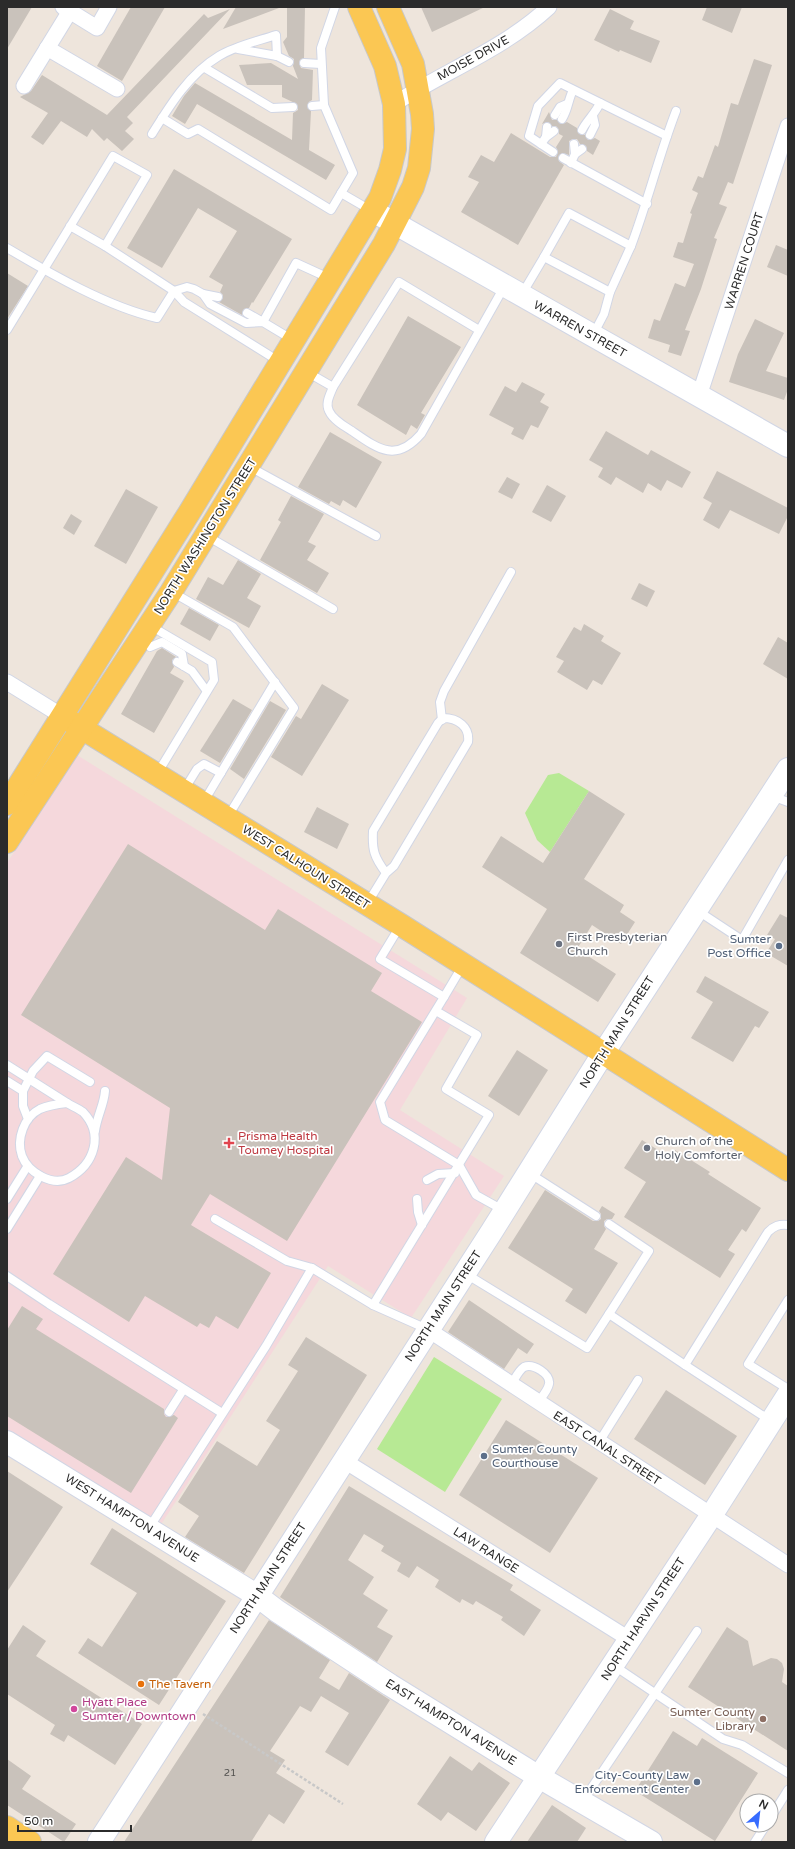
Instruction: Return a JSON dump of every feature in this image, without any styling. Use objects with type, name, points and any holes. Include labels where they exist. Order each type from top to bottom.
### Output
[{"type":"main road","points":[[7,804],[380,198],[390,170],[395,149],[394,104],[386,66],[359,7]]},
{"type":"main road","name":"NORTH WASHINGTON STREET","points":[[7,842],[82,728],[149,641],[171,592],[395,224],[413,187],[419,168],[423,129],[418,88],[413,64],[388,7]]},
{"type":"main road","name":"WARREN STREET","points":[[373,211],[788,446]]},
{"type":"main road","name":"WEST CALHOUN STREET","points":[[62,716],[464,964],[788,1170]]},
{"type":"main road","name":"NORTH MAIN STREET","points":[[99,1842],[696,910],[780,799],[788,770]]},
{"type":"main road","name":"NORTH HARVIN STREET","points":[[496,1842],[628,1639],[711,1516],[788,1394]]},
{"type":"main road","name":"WEST HAMPTON AVENUE","points":[[7,1442],[256,1595]]},
{"type":"main road","name":"EAST HAMPTON AVENUE","points":[[256,1595],[277,1612],[538,1777],[651,1842]]},
{"type":"main road","points":[[7,1827],[30,1842]]},
{"type":"street","points":[[24,86],[47,48],[66,9],[97,28],[109,7]]},
{"type":"street","name":"MOISE DRIVE","points":[[394,104],[418,88],[486,52],[518,32],[550,7]]},
{"type":"street","points":[[47,48],[117,89]]},
{"type":"street","name":"WARREN COURT","points":[[699,396],[788,126]]},
{"type":"street","name":"WEST CALHOUN STREET","points":[[7,682],[62,716]]},
{"type":"street","name":"EAST CANAL STREET","points":[[427,1329],[788,1565]]},
{"type":"street","name":"LAW RANGE","points":[[343,1460],[628,1639]]},
{"type":"lane","points":[[162,118],[188,134],[198,129],[331,210],[353,173],[324,105],[321,48],[335,7]]},
{"type":"lane","points":[[152,134],[176,97],[192,78],[219,56],[237,48],[276,35],[277,56]]},
{"type":"lane","points":[[237,48],[277,56],[289,62]]},
{"type":"lane","points":[[304,63],[321,64]]},
{"type":"lane","points":[[205,68],[272,108],[293,107]]},
{"type":"lane","points":[[553,152],[543,140],[529,136],[538,106],[560,83],[666,136]]},
{"type":"lane","points":[[558,117],[560,107],[567,104],[573,90]]},
{"type":"lane","points":[[582,130],[586,121],[593,116],[600,104]]},
{"type":"lane","points":[[312,106],[324,105]]},
{"type":"lane","points":[[593,336],[604,314],[610,292],[631,246],[647,204],[666,136],[676,111]]},
{"type":"lane","points":[[590,135],[595,125],[593,116]]},
{"type":"lane","points":[[543,140],[551,129]]},
{"type":"lane","points":[[574,144],[579,151],[567,160],[647,204]]},
{"type":"lane","points":[[7,330],[113,156],[147,175],[105,246]]},
{"type":"lane","points":[[341,193],[373,211]]},
{"type":"lane","points":[[479,330],[399,282],[333,388],[327,400],[328,410],[335,420],[374,447],[388,451],[401,451],[413,443],[421,434],[479,330],[544,257],[569,213],[631,246]]},
{"type":"lane","points":[[70,226],[105,246],[174,291],[184,302],[280,362]]},
{"type":"lane","points":[[7,248],[44,270],[132,313],[157,318],[174,291],[187,287],[203,294],[218,297]]},
{"type":"lane","points":[[544,257],[610,292]]},
{"type":"lane","points":[[263,322],[296,263],[331,279]]},
{"type":"lane","points":[[203,294],[210,304],[246,323],[263,322]]},
{"type":"lane","points":[[247,313],[294,340]]},
{"type":"lane","points":[[306,371],[333,388]]},
{"type":"lane","points":[[248,466],[376,536]]},
{"type":"lane","points":[[206,535],[333,609]]},
{"type":"lane","points":[[386,873],[377,862],[372,849],[373,831],[442,720],[440,702],[444,691],[511,572]]},
{"type":"lane","points":[[171,592],[233,627],[294,708],[227,818]]},
{"type":"lane","points":[[149,641],[162,642],[182,654],[180,664],[192,671],[206,690]]},
{"type":"lane","points":[[149,641],[212,662],[214,680],[206,690],[157,775]]},
{"type":"lane","points":[[203,804],[275,682]]},
{"type":"lane","points":[[367,904],[386,873],[394,866],[468,742],[469,734],[466,728],[449,718],[442,720]]},
{"type":"lane","points":[[183,791],[197,769],[204,764],[221,773]]},
{"type":"lane","points":[[696,910],[742,940],[788,860]]},
{"type":"lane","points":[[401,925],[380,959],[444,997]]},
{"type":"lane","points":[[464,964],[380,1102],[385,1120],[460,1165],[476,1195],[504,1210]]},
{"type":"lane","points":[[373,1305],[460,1165],[489,1115],[446,1089],[477,1036],[436,1011]]},
{"type":"lane","points":[[28,1119],[23,1106],[23,1091],[33,1071],[47,1056],[90,1082]]},
{"type":"lane","points":[[7,1064],[83,1112],[95,1131]]},
{"type":"lane","points":[[7,1081],[23,1091]]},
{"type":"lane","points":[[67,1103],[39,1109],[28,1119],[20,1136],[20,1149],[27,1167],[40,1176],[55,1180],[68,1179],[82,1168],[92,1155],[96,1143],[96,1118],[104,1102],[105,1091]]},
{"type":"lane","points":[[7,1199],[27,1167]]},
{"type":"lane","points":[[529,1172],[596,1216]]},
{"type":"lane","points":[[428,1180],[438,1174],[455,1173]]},
{"type":"lane","points":[[7,1229],[40,1176]]},
{"type":"lane","points":[[417,1199],[418,1212],[422,1226]]},
{"type":"lane","points":[[216,1219],[287,1261],[312,1268],[373,1305],[427,1329]]},
{"type":"lane","points":[[464,1273],[587,1348],[649,1251],[609,1224]]},
{"type":"lane","points":[[685,1365],[768,1232],[780,1224],[788,1225]]},
{"type":"lane","points":[[149,1528],[266,1346],[312,1268]]},
{"type":"lane","points":[[7,1276],[183,1390],[222,1413]]},
{"type":"lane","points":[[788,1300],[748,1364],[788,1389]]},
{"type":"lane","points":[[609,1314],[771,1421]]},
{"type":"lane","points":[[511,1385],[519,1371],[525,1367],[533,1367],[546,1374],[550,1381],[549,1387],[538,1402]]},
{"type":"lane","points":[[599,1442],[638,1380]]},
{"type":"lane","points":[[169,1412],[183,1390]]},
{"type":"lane","points":[[582,1802],[697,1631]]},
{"type":"lane","points":[[612,1664],[723,1739],[742,1745],[788,1773]]},
{"type":"lane","points":[[779,1804],[788,1790]]},
{"type":"lane","points":[[755,1842],[761,1833]]},
{"type":"path","points":[[188,1704],[343,1804]]},
{"type":"shaded area","name":"Prisma Health Toumey Hospital","points":[[77,755],[467,998],[400,1110],[504,1176],[411,1318],[328,1266],[160,1526],[7,1433],[7,863]]},
{"type":"green space","points":[[559,773],[589,791],[550,852],[537,840],[525,813],[548,775]]},
{"type":"green space","points":[[434,1357],[502,1399],[445,1492],[377,1449]]},
{"type":"building","points":[[7,7],[32,7],[7,49]]},
{"type":"building","points":[[131,7],[165,7],[122,81],[97,66]]},
{"type":"building","points":[[236,7],[279,7],[279,8],[223,29]]},
{"type":"building","points":[[287,7],[305,7],[304,58],[300,60],[299,63],[301,68],[313,70],[312,100],[307,106],[311,111],[309,150],[335,165],[326,180],[197,104],[185,124],[172,116],[184,96],[195,83],[292,140],[293,113],[298,110],[297,104],[282,97],[282,85],[247,85],[239,65],[271,63],[298,79],[293,66],[294,59],[289,56],[283,42],[287,37]]},
{"type":"building","points":[[421,7],[485,7],[432,32]]},
{"type":"building","points":[[707,7],[742,7],[732,33],[702,20]]},
{"type":"building","points":[[230,9],[127,117],[133,123],[125,131],[134,139],[122,151],[107,138],[104,141],[92,129],[87,137],[61,121],[43,145],[31,137],[48,113],[20,97],[31,91],[42,75],[107,115],[204,14],[208,18]]},
{"type":"building","points":[[610,9],[634,21],[630,29],[660,41],[651,63],[620,50],[619,52],[594,40]]},
{"type":"building","points":[[754,59],[772,65],[733,184],[728,182],[719,204],[727,207],[714,238],[717,239],[701,289],[685,330],[690,331],[681,356],[668,352],[670,345],[648,338],[654,319],[660,321],[675,283],[685,287],[694,264],[673,257],[678,242],[683,243],[692,214],[690,213],[698,193],[692,190],[698,176],[703,178],[715,145],[718,147],[731,103],[738,105]]},
{"type":"building","points":[[549,112],[552,120],[557,120],[562,124],[567,122],[577,128],[578,133],[585,135],[588,140],[595,138],[600,141],[593,155],[587,151],[586,146],[580,144],[577,139],[569,141],[569,155],[562,153],[558,158],[564,165],[518,245],[461,212],[479,182],[468,177],[481,155],[494,162],[511,133],[550,157],[556,157],[558,152],[556,147],[563,136],[559,134],[559,130],[556,126],[552,126],[548,122],[542,124]]},
{"type":"building","points":[[174,169],[292,239],[253,303],[252,302],[249,308],[244,309],[242,315],[219,302],[223,298],[223,295],[220,292],[223,285],[209,277],[237,231],[198,208],[162,268],[127,248]]},
{"type":"building","points":[[776,245],[788,250],[788,276],[767,267]]},
{"type":"building","points":[[7,273],[28,286],[7,319]]},
{"type":"building","points":[[408,316],[461,347],[421,413],[425,415],[417,429],[411,425],[406,435],[357,405]]},
{"type":"building","points":[[755,319],[784,333],[766,371],[788,378],[788,389],[784,400],[729,382],[738,354]]},
{"type":"building","points":[[522,382],[545,394],[540,402],[549,407],[538,428],[531,425],[523,440],[511,434],[514,428],[489,415],[505,386],[516,392]]},
{"type":"building","points":[[606,431],[648,455],[651,450],[691,472],[682,488],[667,480],[661,491],[648,483],[643,493],[616,477],[611,485],[598,477],[603,468],[589,460]]},
{"type":"building","points":[[330,432],[382,462],[356,508],[343,500],[340,506],[331,501],[329,504],[298,487]]},
{"type":"building","points":[[717,471],[788,508],[788,516],[779,534],[730,510],[719,529],[703,520],[712,503],[703,498]]},
{"type":"building","points":[[507,477],[520,484],[512,499],[498,492]]},
{"type":"building","points":[[547,485],[566,496],[551,522],[532,512]]},
{"type":"building","points":[[126,489],[158,507],[126,564],[94,546]]},
{"type":"building","points":[[291,496],[324,514],[308,542],[316,546],[307,560],[329,573],[317,593],[260,560],[281,522],[278,520]]},
{"type":"building","points":[[71,514],[82,521],[74,535],[63,528]]},
{"type":"building","points":[[238,560],[261,574],[247,598],[261,606],[249,628],[196,599],[208,577],[223,585]]},
{"type":"building","points":[[639,583],[655,591],[647,607],[631,599]]},
{"type":"building","points":[[189,608],[219,625],[210,641],[180,624]]},
{"type":"building","points":[[584,624],[604,636],[601,641],[621,653],[602,685],[593,680],[587,690],[557,672],[564,661],[556,657],[574,627],[581,631]]},
{"type":"building","points":[[778,637],[788,643],[788,679],[763,664]]},
{"type":"building","points":[[162,648],[176,657],[172,660],[174,667],[170,673],[184,681],[154,733],[121,714],[157,651]]},
{"type":"building","points":[[322,684],[349,700],[302,776],[271,757],[296,716],[301,719]]},
{"type":"building","points":[[233,699],[252,710],[220,763],[200,751]]},
{"type":"building","points":[[270,701],[286,710],[244,779],[230,769]]},
{"type":"building","points":[[589,791],[625,814],[584,879],[624,905],[620,912],[635,922],[621,944],[592,925],[577,949],[616,974],[598,1002],[520,953],[547,909],[482,867],[501,836],[543,863]]},
{"type":"building","points":[[317,807],[349,824],[337,849],[304,832]]},
{"type":"building","points":[[128,844],[265,930],[278,909],[382,973],[371,991],[422,1022],[287,1241],[210,1194],[191,1225],[271,1273],[238,1329],[216,1316],[209,1328],[200,1323],[197,1327],[145,1296],[129,1322],[53,1274],[126,1157],[162,1180],[170,1108],[21,1015]]},
{"type":"building","name":"Sumter Post Office","points":[[780,914],[788,918],[788,966],[766,953],[775,939],[767,935]]},
{"type":"building","points":[[705,976],[769,1012],[759,1028],[755,1026],[733,1062],[691,1038],[713,1002],[696,992]]},
{"type":"building","points":[[517,1050],[548,1070],[519,1116],[488,1096]]},
{"type":"building","points":[[642,1140],[671,1158],[675,1150],[710,1172],[708,1174],[761,1208],[746,1232],[742,1229],[728,1250],[735,1254],[720,1278],[624,1217],[646,1182],[624,1168]]},
{"type":"building","points":[[545,1190],[593,1221],[598,1221],[601,1219],[601,1214],[599,1211],[602,1206],[615,1214],[612,1219],[607,1219],[604,1221],[604,1226],[606,1229],[594,1249],[618,1263],[586,1314],[565,1301],[573,1289],[508,1248]]},
{"type":"building","points":[[469,1300],[534,1344],[527,1354],[518,1348],[504,1369],[448,1332]]},
{"type":"building","points":[[22,1306],[43,1319],[36,1329],[164,1409],[164,1414],[166,1417],[174,1415],[178,1418],[131,1493],[7,1416],[7,1330]]},
{"type":"building","points":[[306,1337],[367,1375],[244,1573],[185,1537],[199,1516],[178,1502],[217,1441],[257,1466],[280,1430],[266,1421],[298,1371],[288,1365]]},
{"type":"building","points":[[666,1390],[737,1436],[705,1485],[634,1439]]},
{"type":"building","name":"Sumter County Courthouse","points":[[506,1420],[598,1478],[550,1553],[459,1495]]},
{"type":"building","points":[[7,1471],[63,1507],[7,1592]]},
{"type":"building","points":[[349,1486],[513,1585],[510,1590],[541,1610],[524,1636],[501,1620],[503,1617],[476,1601],[473,1605],[462,1599],[460,1603],[435,1587],[439,1580],[417,1566],[409,1578],[397,1571],[401,1563],[381,1551],[384,1546],[364,1534],[348,1560],[374,1577],[363,1594],[388,1610],[377,1627],[393,1636],[377,1662],[280,1597]]},
{"type":"building","points":[[112,1528],[226,1601],[159,1705],[78,1653],[88,1638],[102,1647],[137,1593],[90,1564]]},
{"type":"building","points":[[269,1620],[330,1660],[319,1678],[339,1690],[349,1673],[390,1700],[348,1766],[325,1752],[349,1713],[321,1696],[311,1712],[300,1706],[270,1751],[285,1760],[276,1773],[305,1791],[284,1824],[269,1814],[251,1842],[124,1842]]},
{"type":"building","name":"Hyatt Place Sumter / Downtown","points":[[23,1625],[46,1641],[36,1656],[142,1724],[115,1765],[68,1735],[64,1742],[50,1734],[55,1725],[7,1694],[7,1650]]},
{"type":"building","name":"Sumter County Library","points":[[727,1627],[748,1641],[753,1666],[771,1658],[777,1659],[782,1663],[784,1669],[782,1682],[788,1686],[788,1751],[688,1687]]},
{"type":"building","name":"City-County Law Enforcement Center","points":[[673,1731],[697,1746],[702,1738],[758,1773],[745,1793],[739,1793],[739,1803],[715,1841],[635,1791]]},
{"type":"building","points":[[450,1756],[472,1771],[479,1762],[510,1783],[476,1831],[448,1812],[441,1821],[417,1804]]},
{"type":"building","points":[[7,1759],[31,1776],[22,1789],[76,1824],[64,1842],[7,1805]]},
{"type":"building","points":[[552,1805],[586,1828],[577,1842],[527,1842]]},
{"type":"place","name":"First Presbyterian Church","points":[[559,944]]},
{"type":"place","name":"Sumter Post Office","points":[[779,946]]},
{"type":"place","name":"Prisma Health Toumey Hospital","points":[[229,1143]]},
{"type":"place","name":"Church of the Holy Comforter","points":[[647,1148]]},
{"type":"place","name":"Sumter County Courthouse","points":[[484,1456]]},
{"type":"place","name":"The Tavern","points":[[141,1684]]},
{"type":"place","name":"Hyatt Place Sumter / Downtown","points":[[74,1709]]},
{"type":"place","name":"Sumter County Library","points":[[763,1719]]},
{"type":"place","name":"City-County Law Enforcement Center","points":[[697,1782]]}]
